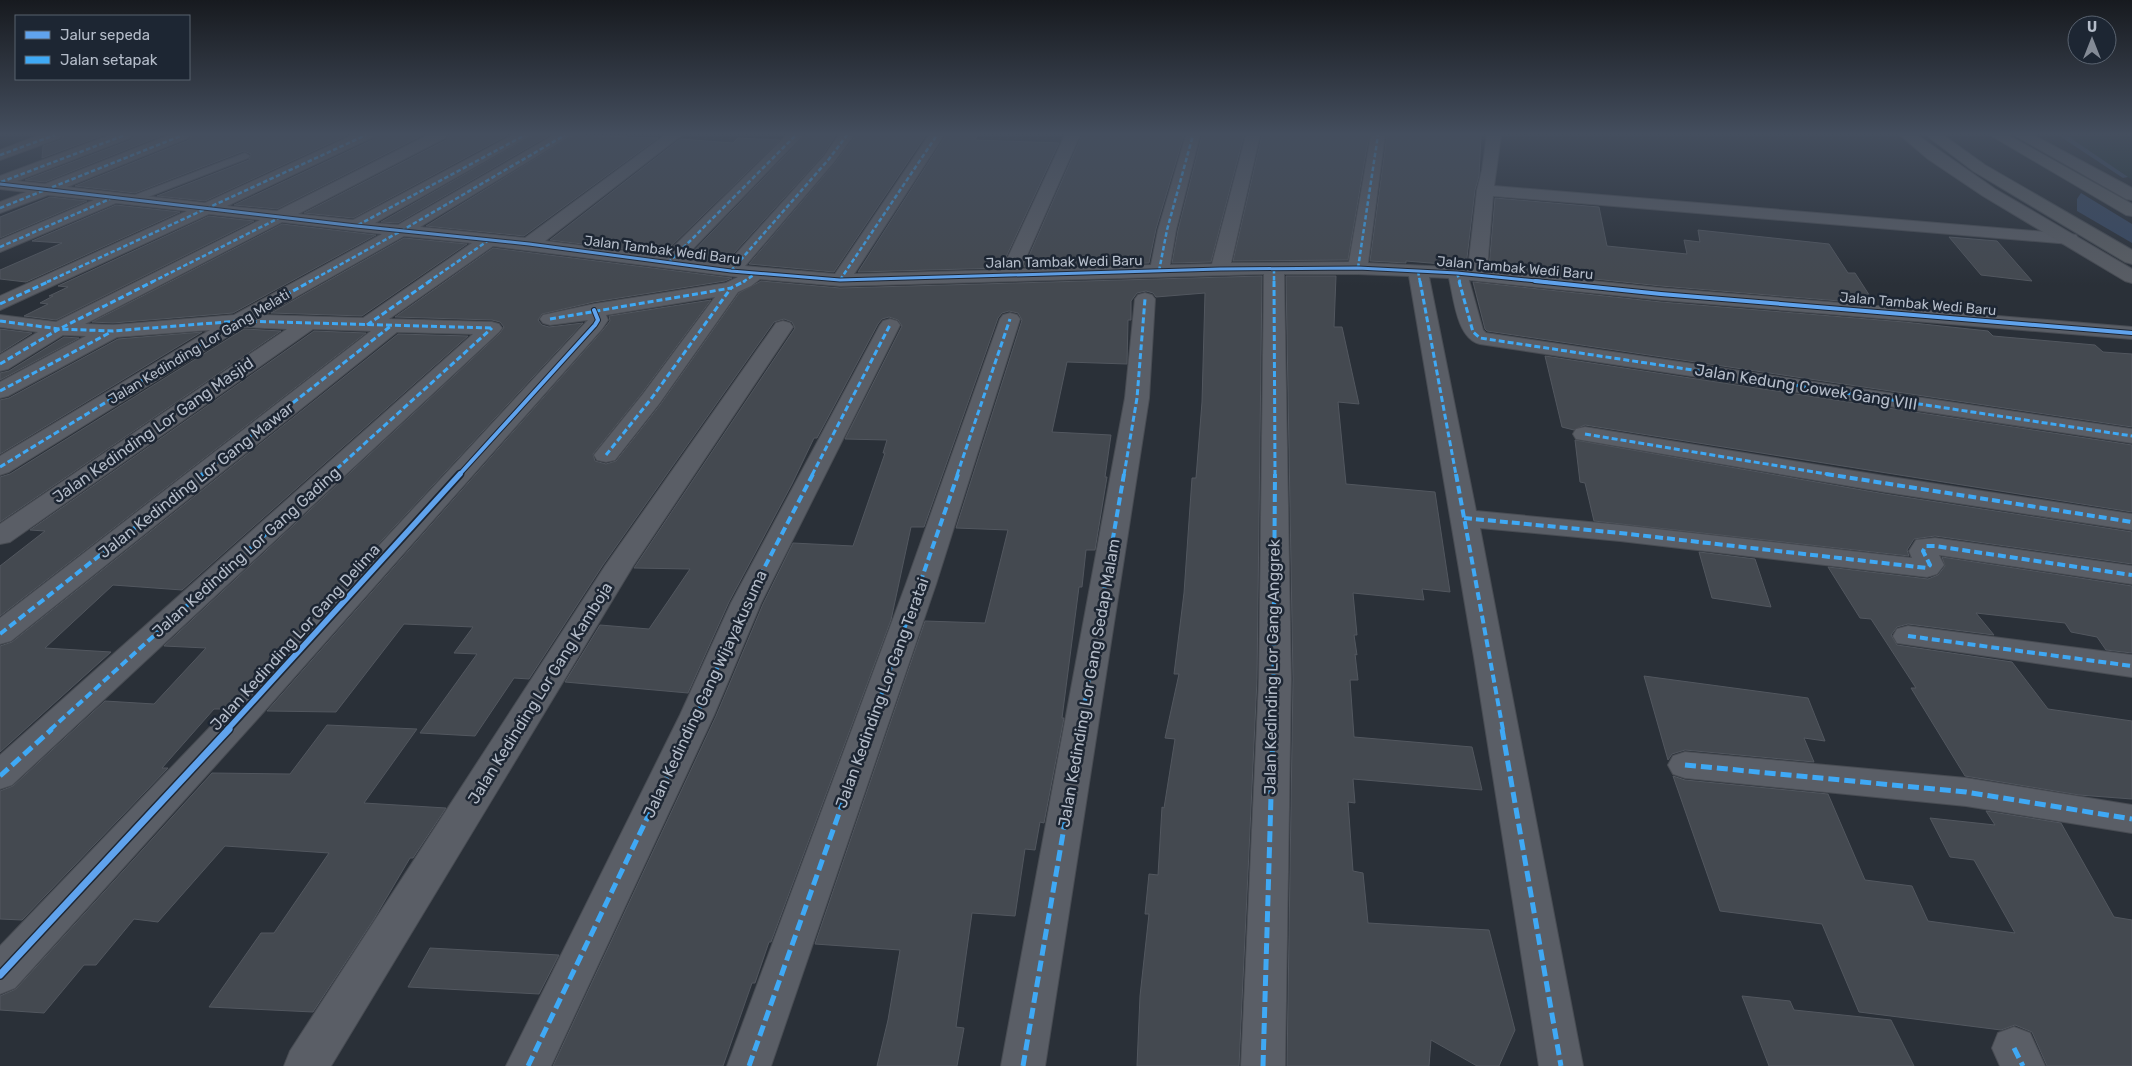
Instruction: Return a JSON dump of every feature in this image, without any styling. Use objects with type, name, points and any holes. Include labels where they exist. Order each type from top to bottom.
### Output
[{"type":"highway","points":[[2007,185],[2132,258]]},
{"type":"highway","points":[[2085,185],[2127,200]]},
{"type":"main road","points":[[1976,185],[2132,277]]},
{"type":"main road","points":[[2112,185],[2127,200]]},
{"type":"street","name":"Jalan Tambak Wedi Baru","points":[[11,185],[356,226],[529,244],[668,263],[744,282],[756,274],[840,280],[1220,269],[1358,268],[1418,274],[1467,274],[1661,294],[2132,333]]},
{"type":"street","points":[[0,208],[59,185]]},
{"type":"street","points":[[0,304],[260,185]]},
{"type":"street","points":[[0,364],[59,329],[342,185]]},
{"type":"street","points":[[356,226],[433,185]]},
{"type":"street","name":"Jalan Kedinding Lor Gang Melati","points":[[0,467],[239,321],[402,231],[481,185]]},
{"type":"street","points":[[529,244],[608,185]]},
{"type":"street","points":[[668,263],[746,185]]},
{"type":"street","points":[[606,455],[651,399],[731,279],[809,185]]},
{"type":"street","points":[[840,280],[904,185]]},
{"type":"street","points":[[1009,274],[1050,185]]},
{"type":"street","points":[[1159,271],[1167,230],[1176,205],[1178,185]]},
{"type":"street","points":[[1220,269],[1241,185]]},
{"type":"street","points":[[1358,268],[1371,185]]},
{"type":"street","points":[[1467,274],[1486,185]]},
{"type":"street","points":[[1485,190],[2070,239]]},
{"type":"street","points":[[0,248],[122,199]]},
{"type":"street","name":"Jalan Kedinding Lor Gang Mawar","points":[[0,634],[380,325],[489,240]]},
{"type":"street","name":"Jalan Kedinding Lor Gang Anggrek","points":[[1263,1066],[1275,680],[1274,269]]},
{"type":"street","points":[[1418,274],[1464,518],[1561,1066]]},
{"type":"street","name":"Jalan Kedung Cowek Gang VIII","points":[[1467,274],[1474,332],[1480,338],[2132,436]]},
{"type":"street","points":[[550,319],[731,279]]},
{"type":"street","name":"Jalan Kedinding Lor Gang Sedap Malam","points":[[1023,1066],[1138,398],[1145,299]]},
{"type":"street","name":"Jalan Kedinding Lor Gang Delima","points":[[0,975],[248,708],[595,325],[598,320],[594,310]]},
{"type":"street","name":"Jalan Kedinding Lor Gang Teratai","points":[[749,1066],[922,584],[1010,319]]},
{"type":"street","points":[[0,321],[59,329],[113,330],[239,321],[380,325]]},
{"type":"street","name":"Jalan Kedinding Lor Gang Masjid","points":[[0,536],[307,324]]},
{"type":"street","name":"Jalan Kedinding Lor Gang Gading","points":[[0,776],[492,328],[380,325]]},
{"type":"street","name":"Jalan Kedinding Gang Wijayakusuma","points":[[528,1066],[697,715],[746,603],[890,325]]},
{"type":"street","name":"Jalan Kedinding Lor Gang Kamboja","points":[[306,1066],[619,566],[783,327]]},
{"type":"street","points":[[0,391],[113,330]]},
{"type":"street","points":[[1585,434],[1885,484],[2132,522]]},
{"type":"street","points":[[1464,518],[1620,533],[1927,568],[1930,565],[1923,551],[1926,546],[1935,546],[2132,575]]},
{"type":"street","points":[[1908,636],[2132,666]]},
{"type":"street","points":[[1685,765],[1966,792],[2132,819]]},
{"type":"lane","points":[[122,199],[163,185]]},
{"type":"water","points":[[2081,193],[2132,224],[2132,243],[2077,211],[2077,199]]},
{"type":"building","points":[[78,185],[156,185],[135,193],[75,186]]},
{"type":"building","points":[[186,185],[240,185],[205,201],[157,196]]},
{"type":"building","points":[[277,185],[325,185],[277,209],[234,205]]},
{"type":"building","points":[[359,185],[415,185],[353,218],[304,213]]},
{"type":"building","points":[[447,185],[464,185],[398,223],[381,222]]},
{"type":"building","points":[[493,185],[594,185],[524,236],[426,226]]},
{"type":"building","points":[[621,185],[734,185],[663,254],[550,240]]},
{"type":"building","points":[[757,185],[796,185],[725,263],[687,258]]},
{"type":"building","points":[[816,185],[893,185],[834,272],[749,264]]},
{"type":"building","points":[[914,185],[1040,185],[1001,268],[858,272]]},
{"type":"building","points":[[1060,185],[1169,185],[1156,229],[1149,263],[1024,267]]},
{"type":"building","points":[[1189,185],[1231,185],[1211,262],[1172,263]]},
{"type":"building","points":[[1251,185],[1361,185],[1348,260],[1233,261]]},
{"type":"building","points":[[1380,185],[1477,185],[1466,266],[1406,261],[1406,263],[1370,261]]},
{"type":"building","points":[[50,197],[87,201],[0,238],[0,217]]},
{"type":"building","points":[[1495,198],[1599,207],[1607,246],[1687,254],[1684,240],[1700,242],[1698,230],[1829,244],[1848,273],[1855,273],[1875,304],[1661,286],[1489,268]]},
{"type":"building","points":[[116,205],[180,212],[26,282],[0,279],[0,270],[62,243],[32,241]]},
{"type":"building","points":[[209,216],[254,221],[56,320],[24,316],[48,304],[40,303],[53,296],[49,296],[68,287],[58,286]]},
{"type":"building","points":[[282,224],[376,235],[233,313],[113,323],[92,322]]},
{"type":"building","points":[[1949,237],[1997,241],[2032,281],[1981,275]]},
{"type":"building","points":[[404,238],[467,244],[362,316],[271,313]]},
{"type":"building","points":[[493,248],[732,278],[725,281],[594,302],[542,314],[538,320],[542,325],[549,327],[583,323],[235,699],[224,709],[214,709],[162,768],[168,768],[22,920],[0,919],[0,791],[13,786],[105,701],[154,704],[206,648],[164,646],[500,333],[504,327],[500,322],[492,320],[395,317]]},
{"type":"building","points":[[1262,276],[1257,679],[1239,1066],[1137,1066],[1140,996],[1149,914],[1145,914],[1149,874],[1158,875],[1162,807],[1164,808],[1175,739],[1165,738],[1179,674],[1174,674],[1184,593],[1192,478],[1196,478],[1202,402],[1205,293],[1156,297],[1153,293],[1146,291],[1137,293],[1131,301],[1131,320],[1128,320],[1127,364],[1067,362],[1052,432],[1111,435],[1105,477],[1107,477],[1095,550],[1086,550],[1082,587],[1079,587],[1062,718],[1064,718],[1044,823],[1040,822],[1035,850],[1025,849],[1015,916],[972,913],[956,1027],[964,1028],[957,1066],[877,1066],[888,1020],[900,950],[815,944],[925,621],[985,623],[1008,530],[956,528],[1022,320],[1018,313],[1009,311],[1002,313],[998,318],[924,527],[911,527],[891,620],[771,942],[769,942],[755,983],[752,983],[723,1066],[553,1066],[716,716],[763,604],[793,543],[853,546],[885,453],[883,453],[887,440],[845,439],[902,326],[898,320],[889,317],[882,319],[878,324],[817,438],[814,438],[792,484],[729,602],[688,693],[565,682],[600,625],[649,629],[690,569],[634,568],[795,328],[792,322],[784,319],[774,322],[603,565],[529,679],[514,678],[475,736],[420,733],[477,654],[454,653],[473,627],[404,624],[336,712],[267,711],[603,330],[610,321],[609,316],[711,300],[642,393],[593,454],[595,461],[606,464],[616,461],[660,405],[739,293],[761,281],[840,288]]},
{"type":"building","points":[[1286,276],[1336,276],[1334,327],[1342,327],[1359,404],[1338,402],[1346,484],[1435,492],[1450,592],[1422,589],[1424,600],[1353,593],[1357,635],[1354,635],[1358,680],[1350,680],[1354,737],[1472,747],[1482,790],[1353,779],[1355,803],[1348,802],[1353,871],[1363,873],[1368,923],[1489,930],[1515,1030],[1499,1066],[1477,1066],[1431,1040],[1429,1066],[1287,1066],[1293,679]]},
{"type":"building","points":[[1473,282],[1661,302],[1904,322],[1988,331],[1993,336],[2095,345],[2103,352],[2132,354],[2132,427],[1487,331]]},
{"type":"building","points":[[0,329],[32,333],[0,353]]},
{"type":"building","points":[[244,329],[281,331],[0,522],[0,477],[10,474]]},
{"type":"building","points":[[314,331],[366,333],[0,616],[0,566],[45,531],[30,530]]},
{"type":"building","points":[[202,332],[0,454],[0,400],[9,398],[118,339]]},
{"type":"building","points":[[398,334],[468,336],[182,590],[113,585],[45,648],[111,652],[0,752],[0,646],[12,642]]},
{"type":"building","points":[[64,337],[79,338],[0,380],[0,373],[9,371]]},
{"type":"building","points":[[1545,356],[2132,445],[2132,512],[1585,425],[1574,430],[1562,427]]},
{"type":"building","points":[[1575,440],[1885,494],[2132,532],[2132,564],[1935,536],[1914,539],[1907,550],[1909,556],[1594,521],[1585,483],[1580,482]]},
{"type":"building","points":[[1699,552],[1755,559],[1771,607],[1712,598]]},
{"type":"building","points":[[1942,557],[2132,586],[2132,653],[2106,650],[2097,637],[2071,632],[2065,623],[1976,613],[1994,635],[1908,624],[1897,627],[1891,635],[1897,645],[2012,662],[2048,709],[2132,721],[2132,799],[2079,795],[1965,776],[1911,688],[1916,688],[1871,619],[1860,618],[1828,567],[1928,579],[1938,575],[1945,566]]},
{"type":"building","points":[[1644,676],[1808,698],[1825,741],[1804,738],[1814,762],[1685,750],[1672,754],[1668,760]]},
{"type":"building","points":[[327,725],[417,729],[364,803],[446,808],[413,858],[410,858],[374,919],[313,1012],[209,1007],[261,933],[274,933],[329,853],[225,846],[158,922],[134,919],[96,965],[84,965],[44,1013],[0,1010],[0,996],[16,989],[212,773],[290,774]]},
{"type":"building","points":[[1673,776],[1685,780],[1828,794],[1865,880],[1912,886],[1928,921],[2015,933],[1974,860],[1950,857],[1930,818],[1995,825],[1986,811],[2061,823],[2114,917],[2132,920],[2132,1066],[2047,1066],[2032,1032],[2015,1025],[2001,1030],[1859,1012],[1822,924],[1720,911]]},
{"type":"building","points":[[430,948],[559,955],[539,994],[408,987]]},
{"type":"building","points":[[1742,996],[1790,1001],[1794,1010],[1891,1020],[1914,1066],[1769,1066]]},
{"type":"marked path","points":[[0,208],[58,185]]},
{"type":"marked path","points":[[0,304],[258,185]]},
{"type":"marked path","points":[[358,225],[433,185]]},
{"type":"marked path","points":[[0,467],[239,321],[480,185]]},
{"type":"marked path","points":[[668,263],[746,185]]},
{"type":"marked path","points":[[731,271],[806,185]]},
{"type":"marked path","points":[[840,280],[904,185]]},
{"type":"marked path","points":[[1159,271],[1179,185]]},
{"type":"marked path","points":[[1358,268],[1371,185]]},
{"type":"marked path","points":[[0,247],[110,199]]},
{"type":"marked path","points":[[0,364],[59,329],[279,218]]},
{"type":"marked path","points":[[367,325],[489,240]]},
{"type":"marked path","points":[[1263,1066],[1275,679],[1274,269]]},
{"type":"marked path","points":[[1418,271],[1490,657],[1561,1066]]},
{"type":"marked path","points":[[1457,273],[1473,332],[1480,338],[2132,436]]},
{"type":"marked path","points":[[550,319],[731,288],[755,274]]},
{"type":"marked path","points":[[606,455],[651,399],[731,288]]},
{"type":"marked path","points":[[1023,1066],[1137,398],[1145,299]]},
{"type":"marked path","points":[[749,1066],[921,584],[1010,319]]},
{"type":"marked path","points":[[0,321],[59,329],[113,331],[239,321],[492,328]]},
{"type":"marked path","points":[[0,634],[392,325]]},
{"type":"marked path","points":[[528,1066],[697,715],[746,603],[890,325]]},
{"type":"marked path","points":[[0,776],[492,328]]},
{"type":"marked path","points":[[0,391],[111,332]]},
{"type":"marked path","points":[[1585,434],[1885,484],[2132,522]]},
{"type":"marked path","points":[[1464,518],[1620,533],[1927,568],[1930,565],[1923,551],[1926,546],[1935,546],[2132,575]]},
{"type":"marked path","points":[[1908,636],[2132,666]]},
{"type":"marked path","points":[[1685,765],[1966,792],[2132,819]]},
{"type":"marked path","points":[[2014,1048],[2023,1066]]},
{"type":"cycle path","points":[[6,185],[356,226],[529,244],[731,271],[840,280],[1220,269],[1358,268],[1457,273],[1661,294],[2132,333]]},
{"type":"cycle path","points":[[0,975],[248,708],[595,325],[598,320],[594,310]]}]
